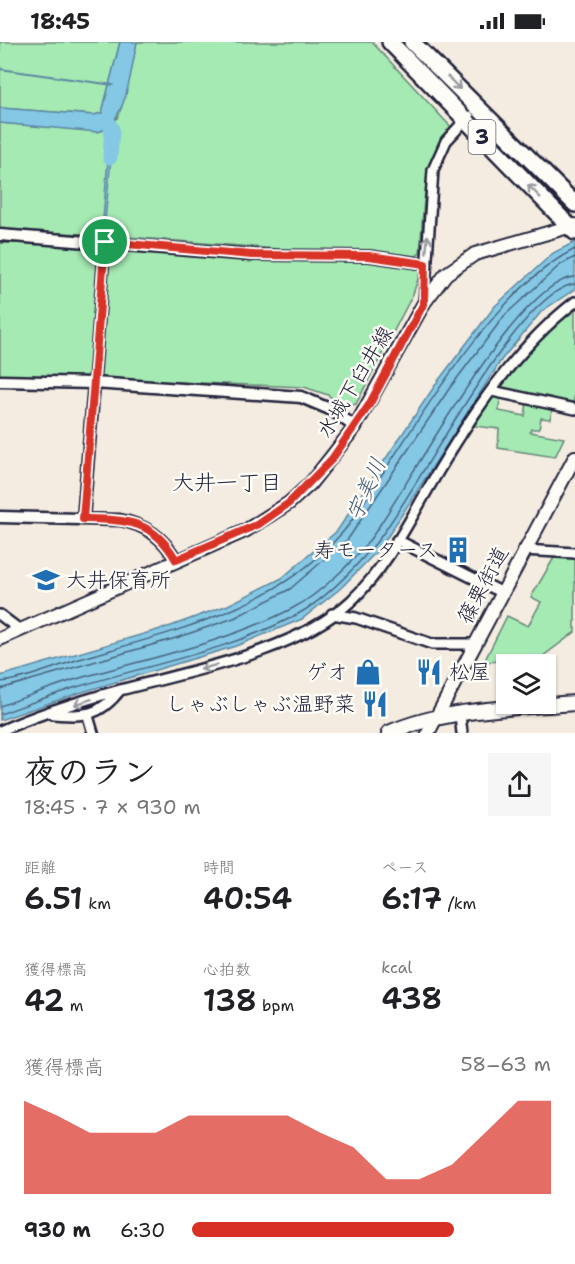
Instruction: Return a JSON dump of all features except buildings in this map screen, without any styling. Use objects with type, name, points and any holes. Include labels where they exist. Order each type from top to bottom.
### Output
[{"type":"highway","name":"3","points":[[390,42],[464,120],[573,228]]},
{"type":"highway","name":"3","points":[[412,42],[575,204]]},
{"type":"main road","name":"水城下臼井線","points":[[0,639],[259,524],[289,503],[310,484],[355,428],[424,303],[446,274],[475,254],[573,228]]},
{"type":"main road","name":"篠栗街道","points":[[428,733],[523,550],[575,457]]},
{"type":"main road","points":[[389,733],[404,726],[460,715],[575,703]]},
{"type":"main road","points":[[389,733],[394,733]]},
{"type":"street","points":[[424,303],[433,170],[446,141],[477,107]]},
{"type":"street","points":[[0,236],[105,242],[252,255],[369,256],[425,264]]},
{"type":"street","points":[[83,519],[105,242]]},
{"type":"street","points":[[0,731],[120,690],[202,669],[265,649],[313,627],[349,602],[376,574],[461,432],[538,334],[575,302]]},
{"type":"street","points":[[0,381],[94,383],[301,397],[332,410],[355,428]]},
{"type":"street","points":[[492,391],[575,409]]},
{"type":"street","points":[[0,517],[137,523],[163,540],[176,560]]},
{"type":"street","points":[[397,540],[501,592]]},
{"type":"street","points":[[523,550],[575,553]]},
{"type":"street","points":[[332,614],[356,618],[432,644],[474,644]]},
{"type":"street","points":[[0,615],[20,630]]},
{"type":"street","points":[[45,714],[88,716],[113,699],[120,690]]},
{"type":"street","points":[[460,715],[462,733]]},
{"type":"street","points":[[88,716],[93,733]]},
{"type":"green space","points":[[0,42],[120,42],[102,113],[94,115],[0,108]]},
{"type":"green space","points":[[137,42],[372,42],[451,127],[441,140],[429,170],[420,253],[416,256],[370,251],[303,251],[102,235],[0,230],[0,123],[102,131],[117,118],[122,106]]},
{"type":"green space","points":[[0,243],[101,244],[90,378],[0,376]]},
{"type":"green space","points":[[109,246],[267,258],[365,260],[419,267],[421,270],[413,294],[356,404],[343,407],[328,395],[304,387],[98,379]]},
{"type":"green space","points":[[575,310],[575,394],[573,403],[500,387],[552,327]]},
{"type":"green space","points":[[494,395],[500,397],[499,411],[525,416],[527,402],[553,407],[550,419],[541,418],[539,429],[531,429],[530,432],[564,438],[555,457],[498,448],[499,429],[474,426]]},
{"type":"green space","points":[[555,556],[575,557],[575,632],[546,654],[496,654],[496,661],[484,662],[507,616],[528,626],[541,602],[531,597]]},
{"type":"water","points":[[120,42],[137,42],[122,107],[108,127],[98,132],[0,123],[0,108],[94,115],[102,113]]},
{"type":"water","points":[[110,137],[113,137],[104,231],[102,231]]},
{"type":"water","name":"宇美川","points":[[575,242],[575,289],[542,311],[502,359],[381,547],[341,588],[302,619],[236,646],[79,693],[0,720],[0,676],[171,626],[228,605],[282,578],[337,531],[438,381],[495,306],[553,253]]},
{"type":"waterway","points":[[0,69],[113,85]]},
{"type":"waterway","points":[[107,120],[112,129],[110,157]]},
{"type":"waterway","points":[[111,125],[112,140]]},
{"type":"place","name":"寿モータース","points":[[458,550]]},
{"type":"place","name":"大井保育所","points":[[46,580]]},
{"type":"place","name":"ゲオ","points":[[368,672]]},
{"type":"place","name":"松屋","points":[[429,672]]},
{"type":"place","name":"しゃぶしゃぶ温野菜","points":[[375,704]]},
{"type":"district","name":"大井一丁目","points":[[227,482]]},
{"type":"route","points":[[105,242],[252,255],[369,256],[425,264],[424,303],[369,405],[332,459],[289,503],[259,524],[176,560],[163,540],[137,523],[83,519],[105,242]]}]
